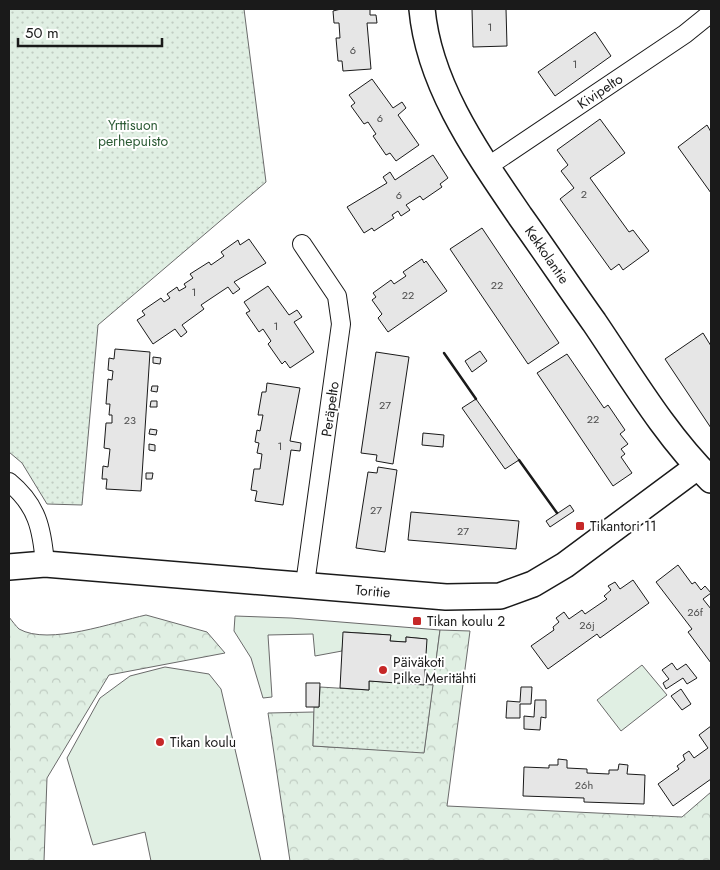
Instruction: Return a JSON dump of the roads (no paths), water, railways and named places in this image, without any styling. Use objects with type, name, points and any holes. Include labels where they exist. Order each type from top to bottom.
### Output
[{"type":"street","name":"Kekkolantie","points":[[422,9],[434,64],[458,119],[487,167],[652,406],[704,474]]},
{"type":"street","name":"Kivipelto","points":[[487,167],[685,34],[711,13]]},
{"type":"street","name":"Peräpelto","points":[[302,244],[337,296],[341,324],[306,584]]},
{"type":"street","name":"Toritie","points":[[9,567],[45,564],[446,596],[500,596],[533,584],[565,565],[704,474]]},
{"type":"street","points":[[9,482],[33,508],[42,531],[45,564]]},
{"type":"place","name":"Tikantori 11","points":[[580,526]]},
{"type":"place","name":"Tikan koulu 2","points":[[417,621]]},
{"type":"place","name":"Päiväkoti Pilke Meritähti","points":[[383,670]]},
{"type":"place","name":"Tikan koulu","points":[[160,742]]},
{"type":"park label","name":"Yrttisuon perhepuisto","points":[[133,134]]}]
